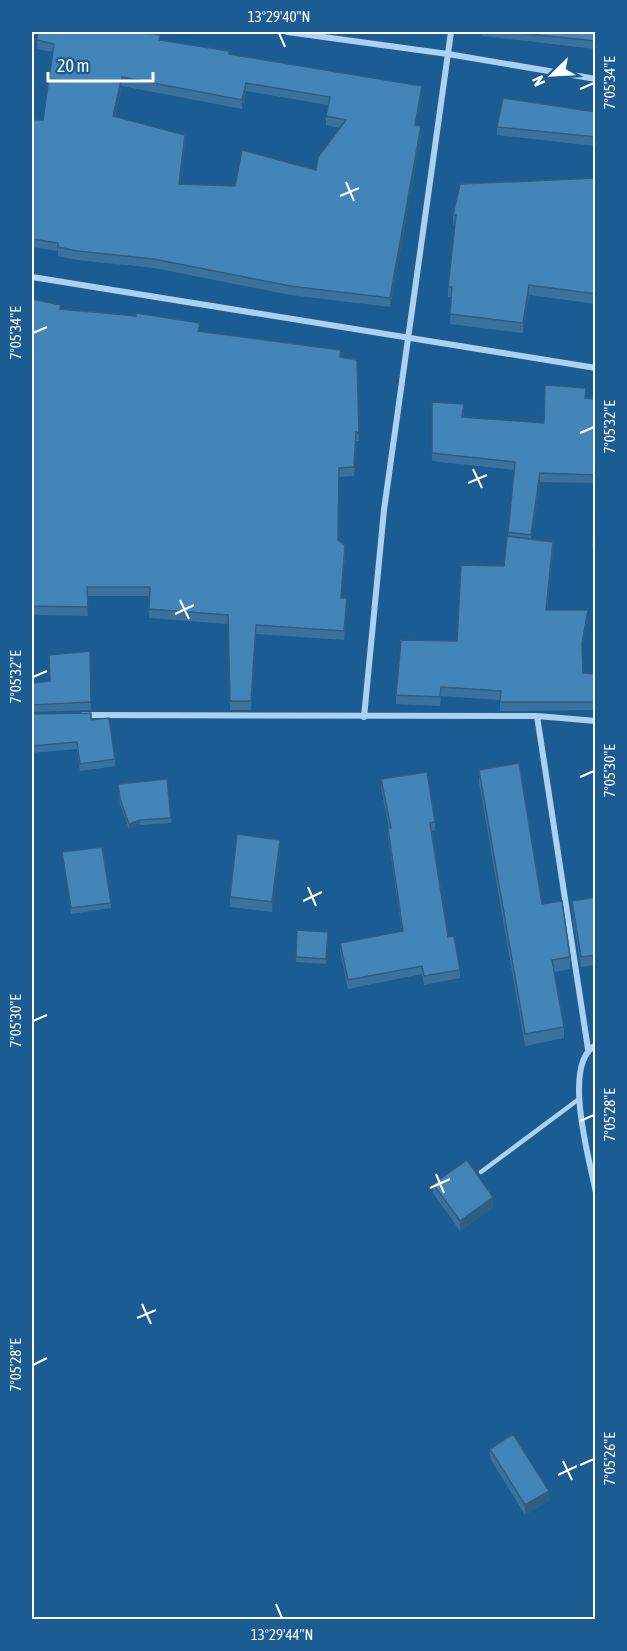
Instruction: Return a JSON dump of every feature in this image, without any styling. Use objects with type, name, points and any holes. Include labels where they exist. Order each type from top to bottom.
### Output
[{"type":"street","points":[[287,32],[448,54],[596,80]]},
{"type":"street","points":[[364,717],[384,510],[451,32]]},
{"type":"street","points":[[32,277],[596,368]]},
{"type":"street","points":[[72,716],[537,716],[596,721]]},
{"type":"street","points":[[537,716],[588,1049],[580,1071],[579,1099],[596,1193]]},
{"type":"street","points":[[588,1049],[596,1045]]},
{"type":"lane","points":[[481,1172],[579,1099]]},
{"type":"building","points":[[38,32],[139,32],[160,35],[159,40],[229,51],[229,54],[422,86],[415,125],[421,126],[390,298],[290,286],[154,259],[77,251],[58,247],[58,243],[32,239],[32,120],[43,120],[54,44],[37,40]],"holes":[[[122,77],[242,100],[246,83],[330,97],[326,116],[346,120],[318,157],[316,170],[242,150],[235,186],[179,184],[185,135],[113,116]]]},
{"type":"building","points":[[507,32],[596,32],[596,41]]},
{"type":"building","points":[[503,98],[596,112],[596,137],[497,127]]},
{"type":"building","points":[[596,178],[596,294],[529,285],[523,323],[450,314],[452,287],[448,287],[456,215],[453,215],[460,184]]},
{"type":"building","points":[[32,299],[61,305],[60,309],[136,316],[136,313],[200,323],[198,331],[341,350],[340,357],[357,360],[359,433],[356,432],[354,467],[339,468],[338,540],[345,545],[341,598],[347,598],[344,631],[256,625],[251,701],[230,701],[228,615],[149,609],[150,587],[87,587],[88,607],[32,606]]},
{"type":"building","points":[[545,385],[586,388],[585,398],[596,399],[596,539],[592,539],[595,475],[540,473],[531,535],[508,532],[515,462],[432,453],[432,402],[464,404],[462,417],[544,423]]},
{"type":"building","points":[[507,536],[553,542],[546,610],[588,610],[582,643],[583,673],[596,674],[596,702],[500,702],[501,691],[441,687],[440,697],[396,695],[401,640],[457,641],[461,565],[504,566]]},
{"type":"building","points":[[90,651],[91,702],[32,705],[32,683],[50,681],[49,655]]},
{"type":"building","points":[[91,713],[91,720],[109,718],[115,759],[80,764],[77,742],[32,746],[32,714]]},
{"type":"building","points":[[519,763],[542,904],[562,901],[570,957],[552,960],[564,1027],[525,1034],[479,770]]},
{"type":"building","points":[[427,772],[435,822],[430,823],[448,937],[454,936],[460,970],[424,976],[422,966],[348,980],[340,943],[403,931],[388,829],[391,828],[381,779]]},
{"type":"building","points":[[167,779],[171,818],[140,820],[129,824],[120,799],[118,784]]},
{"type":"building","points":[[237,834],[280,840],[272,902],[230,897]]},
{"type":"building","points":[[102,847],[111,903],[71,908],[62,852]]},
{"type":"building","points":[[596,897],[596,955],[581,957],[572,901]]},
{"type":"building","points":[[297,930],[328,932],[326,959],[296,957]]},
{"type":"building","points":[[467,1160],[493,1197],[460,1221],[433,1184]]},
{"type":"building","points":[[513,1434],[549,1491],[525,1505],[490,1449]]}]
